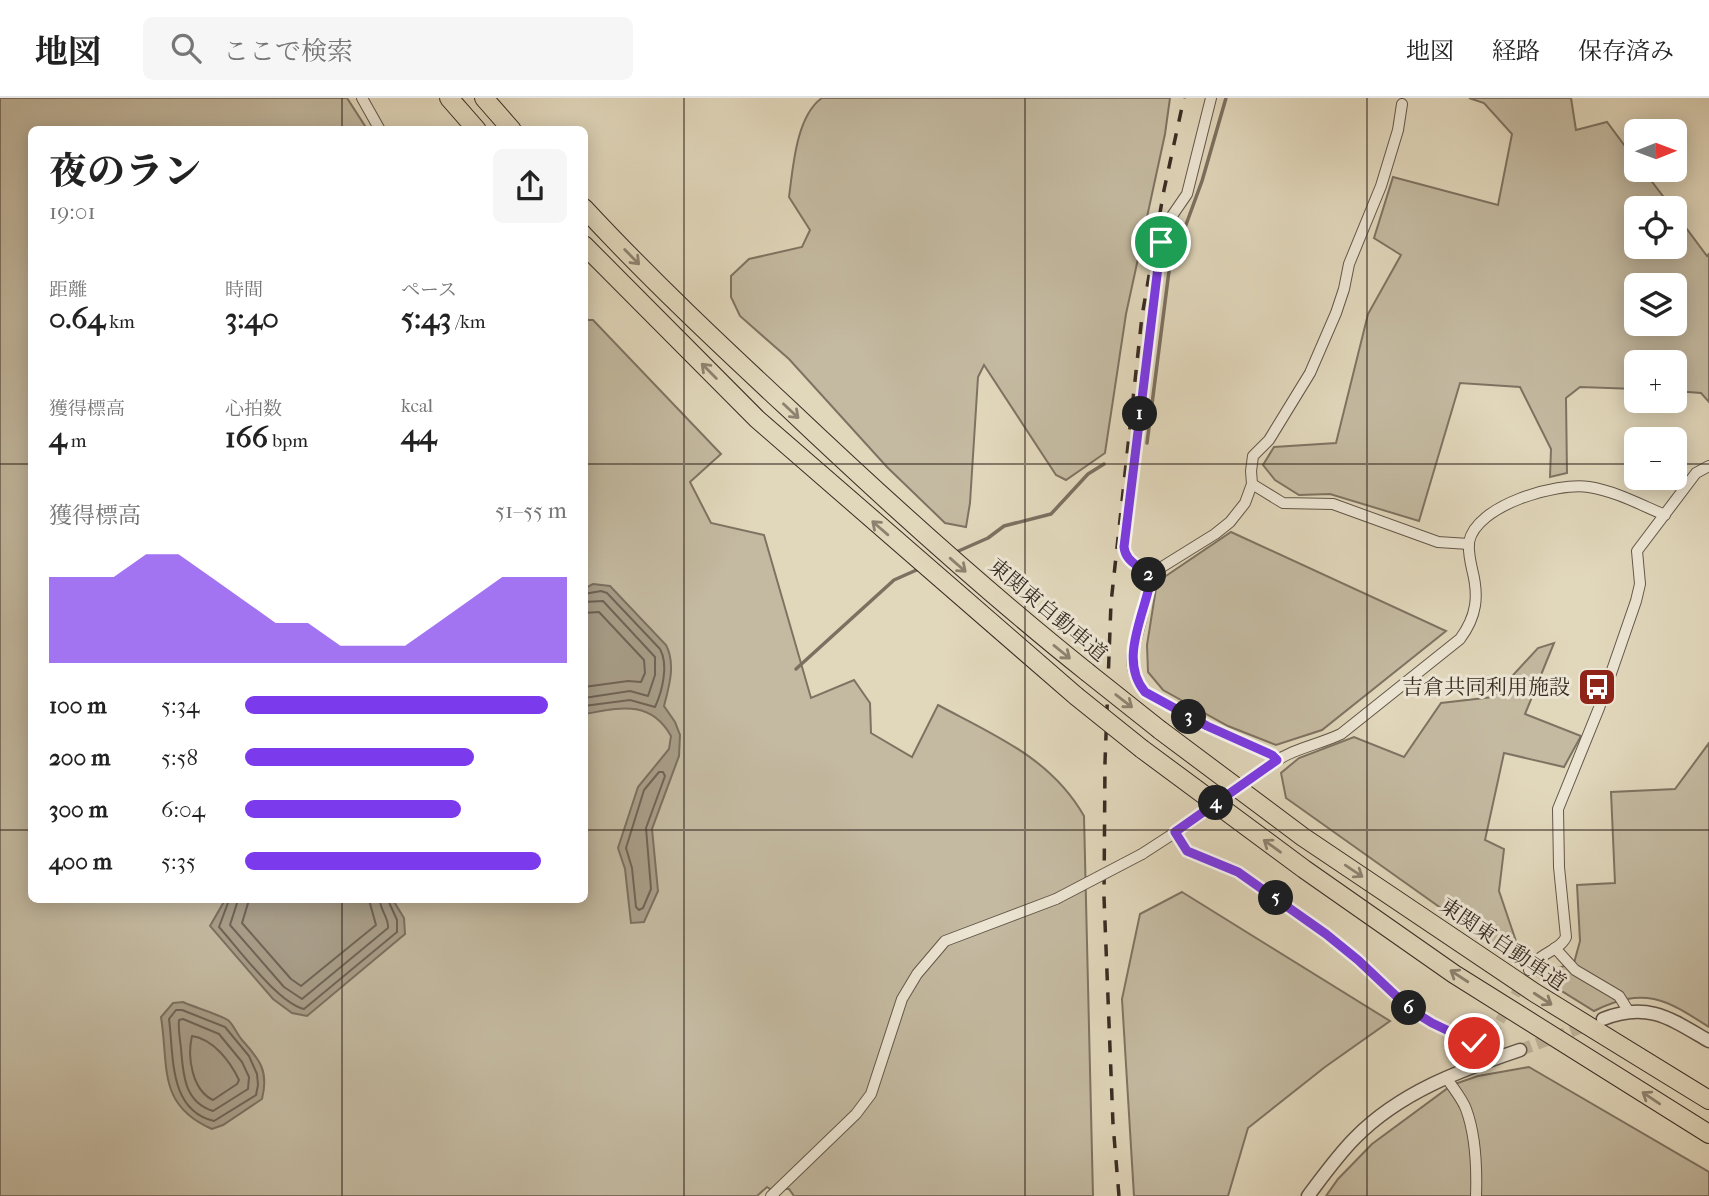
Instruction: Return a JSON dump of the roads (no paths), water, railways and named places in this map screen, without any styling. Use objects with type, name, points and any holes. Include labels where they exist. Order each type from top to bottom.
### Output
[{"type":"highway","points":[[449,98],[474,126]]},
{"type":"highway","points":[[484,98],[508,126]]},
{"type":"highway","name":"東関東自動車道","points":[[588,212],[675,302],[886,500],[1037,632],[1160,730],[1303,837],[1524,986],[1709,1100]]},
{"type":"highway","points":[[588,249],[757,419],[1076,696],[1143,749],[1293,862],[1454,974],[1709,1134]]},
{"type":"street","points":[[362,98],[378,126]]},
{"type":"street","points":[[1149,575],[1129,560],[1124,547],[1163,229],[1187,194],[1211,98]]},
{"type":"street","points":[[1149,575],[1230,522],[1245,503],[1252,484],[1254,456],[1269,440],[1310,373],[1336,313],[1349,264],[1381,186],[1398,130],[1402,104]]},
{"type":"street","points":[[1529,970],[1534,961],[1563,943],[1566,937],[1559,867],[1558,809],[1599,708],[1636,601],[1640,584],[1637,551],[1696,473],[1709,466]]},
{"type":"street","points":[[1252,484],[1283,503],[1333,504],[1438,541],[1469,544]]},
{"type":"street","points":[[771,1196],[856,1114],[870,1094],[902,999],[917,974],[945,941],[1056,899],[1142,854],[1275,761],[1304,746],[1322,743],[1341,734],[1460,639],[1471,625],[1476,606],[1477,586],[1469,544],[1479,523],[1491,513],[1552,489],[1578,486],[1592,487],[1665,515]]},
{"type":"street","points":[[1149,575],[1147,597],[1132,656],[1132,667],[1139,684],[1145,692],[1197,721],[1272,755],[1275,761]]},
{"type":"street","points":[[1179,830],[1187,851],[1238,872],[1326,934],[1411,1010],[1432,1023],[1483,1046]]},
{"type":"street","points":[[1555,948],[1576,970],[1619,996],[1629,1012]]},
{"type":"street","points":[[1603,1020],[1629,1012],[1660,1013],[1709,1041]]},
{"type":"street","points":[[1482,1063],[1483,1046],[1492,1034]]},
{"type":"street","points":[[1308,1196],[1356,1137],[1385,1112],[1446,1077],[1520,1050]]},
{"type":"street","points":[[1446,1077],[1466,1107],[1473,1132],[1476,1196]]},
{"type":"water","points":[[593,584],[610,586],[666,645],[671,660],[671,676],[664,706],[680,735],[679,756],[652,829],[658,891],[644,922],[631,923],[625,869],[618,848],[638,787],[669,749],[671,736],[663,724],[644,711],[622,709],[588,714],[588,586]]},
{"type":"water","points":[[223,903],[395,903],[404,918],[405,934],[307,1016],[292,1013],[273,999],[210,926]]},
{"type":"water","points":[[183,1002],[229,1021],[258,1060],[263,1073],[262,1099],[223,1125],[212,1129],[194,1119],[182,1108],[169,1083],[161,1017],[173,1003]]},
{"type":"waterway","points":[[1147,443],[1169,271],[1202,181],[1226,98]]},
{"type":"waterway","points":[[954,553],[988,538],[1004,526],[1051,514],[1088,474],[1104,464]]},
{"type":"waterway","points":[[796,669],[894,580],[921,568]]},
{"type":"tunnel","points":[[1492,1034],[1524,980]]},
{"type":"tunnel","points":[[1520,1050],[1593,1023]]},
{"type":"railway","points":[[1119,1196],[1113,1124],[1104,897],[1105,762],[1111,603],[1142,316],[1164,190],[1184,98]]},
{"type":"place","name":"吉倉共同利用施設","points":[[1597,687]]}]
